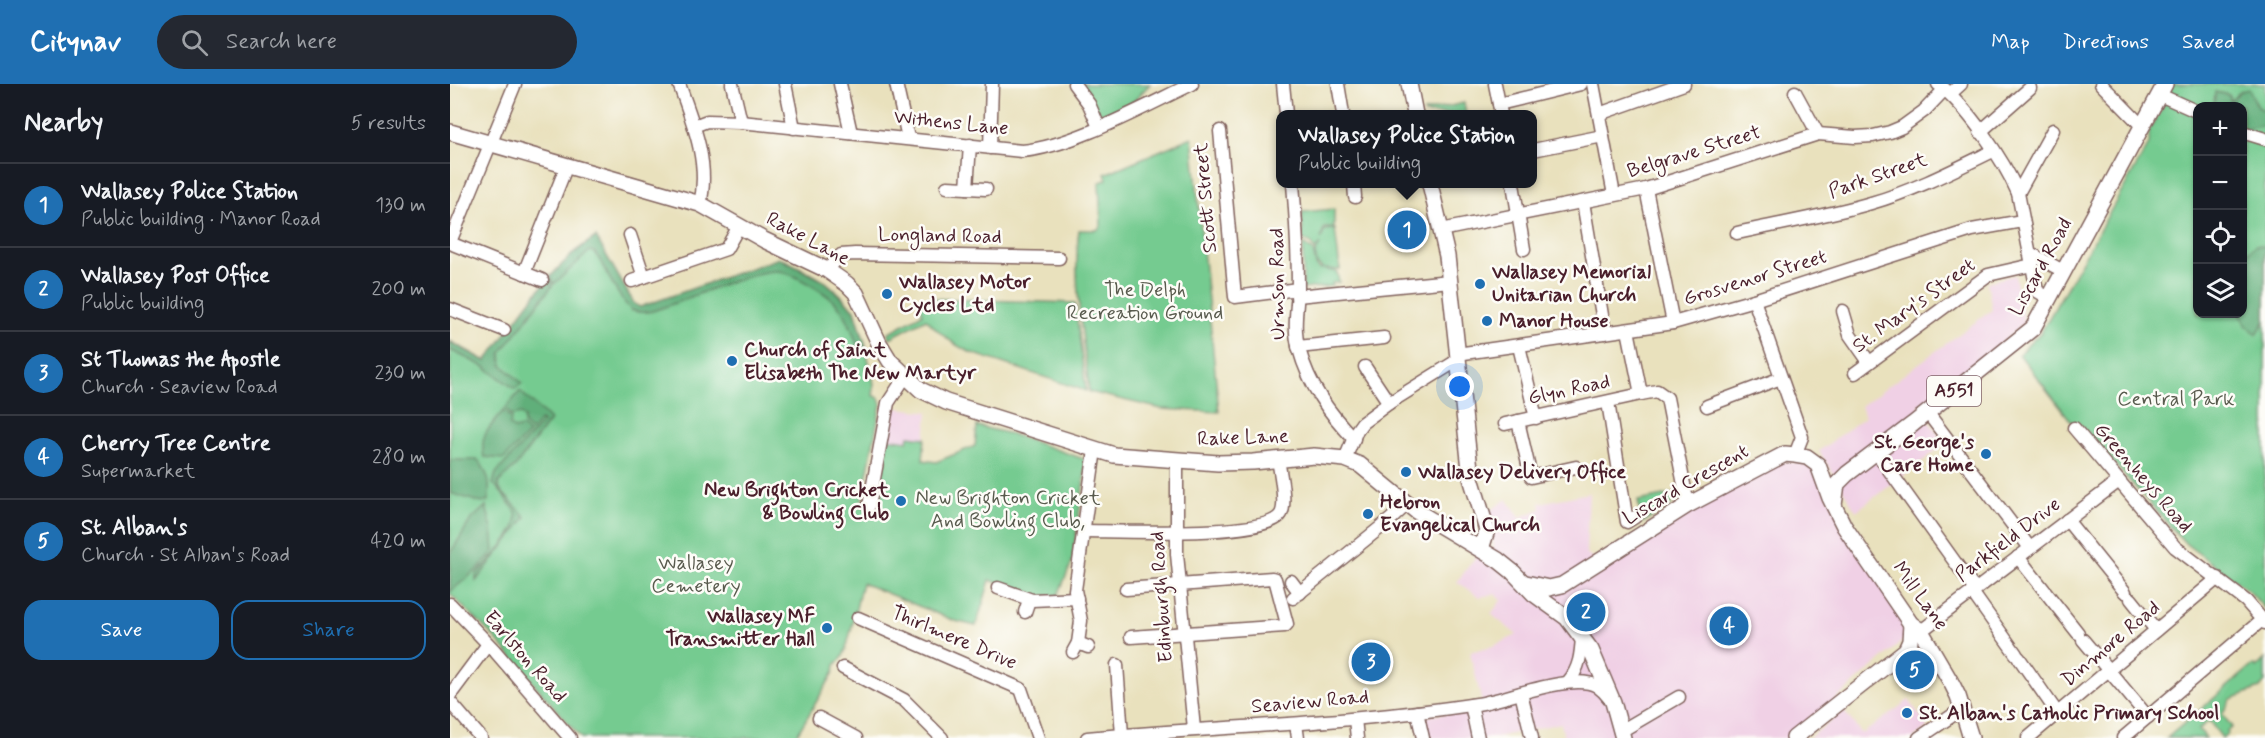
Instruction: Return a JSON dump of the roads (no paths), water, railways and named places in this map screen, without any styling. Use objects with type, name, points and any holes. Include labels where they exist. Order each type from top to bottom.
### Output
[{"type":"main road","points":[[1409,84],[1414,110]]},
{"type":"main road","name":"Liscard Road","points":[[1833,505],[1838,484],[1847,474],[2033,328],[2162,89]]},
{"type":"main road","name":"Rake Lane","points":[[450,132],[700,204],[827,270],[856,293],[884,352],[905,377],[921,390],[946,402],[1114,455],[1218,463],[1314,456],[1345,459]]},
{"type":"main road","points":[[1431,188],[1450,281],[1471,478],[1487,530],[1481,549]]},
{"type":"main road","name":"Liscard Crescent","points":[[1562,585],[1688,505],[1785,454],[1795,455]]},
{"type":"main road","points":[[1795,455],[1807,457],[1834,473],[1847,474]]},
{"type":"main road","points":[[1345,459],[1360,465],[1407,504],[1481,549],[1524,582],[1534,594],[1558,609],[1592,650],[1613,702],[1622,734]]},
{"type":"main road","name":"Mill Lane","points":[[1818,465],[1833,505],[1844,526],[1932,649],[1934,657],[1952,684],[1971,738]]},
{"type":"main road","points":[[1524,582],[1549,588],[1562,585]]},
{"type":"main road","points":[[1558,609],[1556,596],[1562,585]]},
{"type":"main road","points":[[1906,650],[1911,633],[1916,627]]},
{"type":"main road","points":[[1794,738],[1906,650],[1920,649],[1934,657]]},
{"type":"street","points":[[515,84],[450,243],[542,280]]},
{"type":"street","points":[[679,84],[694,126],[704,175],[700,204]]},
{"type":"street","points":[[732,84],[741,122]]},
{"type":"street","points":[[785,84],[794,128]]},
{"type":"street","points":[[840,84],[851,133]]},
{"type":"street","points":[[896,84],[908,138]]},
{"type":"street","points":[[990,148],[992,84]]},
{"type":"street","points":[[1074,84],[1089,104],[1100,127]]},
{"type":"street","name":"Withens Lane","points":[[694,126],[707,121],[741,122],[1022,151],[1042,149],[1100,127],[1192,84]]},
{"type":"street","points":[[1283,84],[1286,110]]},
{"type":"street","points":[[1338,84],[1342,110]]},
{"type":"street","points":[[1496,84],[1500,109],[1581,84]]},
{"type":"street","points":[[1593,84],[1614,195]]},
{"type":"street","points":[[1599,114],[1664,93],[1684,84]]},
{"type":"street","name":"Belgrave Street","points":[[1441,230],[1646,189],[1818,134],[1873,136],[1890,132],[1902,127],[1924,111],[1944,89],[1961,84]]},
{"type":"street","points":[[2101,84],[2142,126]]},
{"type":"street","points":[[1980,132],[2030,88]]},
{"type":"street","points":[[1944,89],[1980,132],[2018,192],[2037,291],[2049,298]]},
{"type":"street","points":[[2162,89],[2193,109]]},
{"type":"street","points":[[1795,92],[1818,134]]},
{"type":"street","points":[[2018,192],[2053,130]]},
{"type":"street","name":"Scott Street","points":[[1220,131],[1235,297],[1298,293]]},
{"type":"street","points":[[2247,134],[2265,139]]},
{"type":"street","points":[[1537,149],[1603,136]]},
{"type":"street","points":[[967,188],[970,145]]},
{"type":"street","name":"Park Street","points":[[1737,232],[1873,203],[1993,152]]},
{"type":"street","points":[[524,273],[567,165]]},
{"type":"street","points":[[947,187],[986,189]]},
{"type":"street","name":"Urmson Road","points":[[1293,188],[1298,347],[1318,396],[1332,416],[1353,438]]},
{"type":"street","points":[[1354,188],[1355,196]]},
{"type":"street","points":[[1514,188],[1524,249]]},
{"type":"street","points":[[1646,189],[1673,323]]},
{"type":"street","points":[[1583,202],[1605,333]]},
{"type":"street","name":"Grosvenor Street","points":[[1458,357],[1673,323],[1754,300],[1972,230],[2022,221]]},
{"type":"street","points":[[630,235],[638,279],[726,249],[739,226]]},
{"type":"street","name":"Longland Road","points":[[827,270],[841,255],[855,254],[1059,258]]},
{"type":"street","points":[[2031,259],[2063,271]]},
{"type":"street","name":"St. Mary's Street","points":[[1855,373],[1988,275],[2031,259]]},
{"type":"street","points":[[1298,293],[1450,281]]},
{"type":"street","points":[[1754,300],[1802,438],[1795,455]]},
{"type":"street","points":[[450,309],[504,330]]},
{"type":"street","points":[[1843,311],[1850,335],[1869,362]]},
{"type":"street","points":[[1628,330],[1641,394],[1657,391],[1667,398],[1688,505]]},
{"type":"street","points":[[1298,347],[1383,338]]},
{"type":"street","points":[[1519,346],[1536,418]]},
{"type":"street","points":[[1345,459],[1362,423],[1458,357]]},
{"type":"street","points":[[1365,367],[1389,403]]},
{"type":"street","points":[[868,506],[888,403],[905,377]]},
{"type":"street","points":[[1707,406],[1781,378]]},
{"type":"street","name":"Glyn Road","points":[[1505,424],[1641,394]]},
{"type":"street","points":[[1608,402],[1627,522],[1635,518]]},
{"type":"street","points":[[1927,412],[2030,548]]},
{"type":"street","points":[[1518,422],[1531,477],[1575,467]]},
{"type":"street","name":"Greenheys Road","points":[[2074,428],[2175,547],[2246,601],[2264,621]]},
{"type":"street","points":[[1080,647],[1081,621],[1075,590],[1095,450]]},
{"type":"street","points":[[1876,452],[2058,714]]},
{"type":"street","points":[[1085,531],[1239,530],[1275,521],[1282,511],[1283,494],[1278,459]]},
{"type":"street","name":"Edinburgh Road","points":[[1177,461],[1176,531],[1194,729]]},
{"type":"street","name":"Parkfield Drive","points":[[1916,627],[1974,591],[2119,481]]},
{"type":"street","points":[[1291,581],[1297,596],[1407,504]]},
{"type":"street","points":[[2067,520],[2156,630]]},
{"type":"street","points":[[2018,557],[2080,637],[2148,717]]},
{"type":"street","name":"Dinmore Road","points":[[2028,738],[2218,578]]},
{"type":"street","points":[[1126,589],[1275,579],[1287,624],[1285,627],[1131,637]]},
{"type":"street","points":[[998,588],[1029,600],[1077,598]]},
{"type":"street","points":[[1025,612],[1029,600]]},
{"type":"street","name":"Earlston Road","points":[[450,604],[570,738]]},
{"type":"street","name":"Thirlmere Drive","points":[[858,618],[1021,689],[1038,738]]},
{"type":"street","points":[[2123,738],[2264,621]]},
{"type":"street","points":[[1568,681],[1574,675],[1580,659],[1582,637]]},
{"type":"street","points":[[481,738],[451,704],[488,644]]},
{"type":"street","points":[[1117,665],[1122,735]]},
{"type":"street","points":[[843,668],[904,700],[942,738]]},
{"type":"street","name":"Seaview Road","points":[[1087,738],[1194,729],[1240,733],[1296,724],[1471,705],[1568,681],[1588,682],[1597,686],[1613,702]]},
{"type":"street","points":[[1521,693],[1532,738]]},
{"type":"street","points":[[1622,734],[1679,697]]},
{"type":"street","points":[[1471,705],[1478,738]]},
{"type":"street","points":[[1919,738],[1962,709]]},
{"type":"street","points":[[1417,712],[1423,738]]},
{"type":"street","points":[[819,718],[856,738]]},
{"type":"street","points":[[1355,719],[1357,738]]},
{"type":"street","points":[[1296,724],[1298,738]]},
{"type":"place","name":"Wallasey Police Station","points":[[1407,230]]},
{"type":"place","name":"Wallasey Memorial Unitarian Church","points":[[1480,284]]},
{"type":"place","name":"Wallasey Motor Cycles Ltd","points":[[887,294]]},
{"type":"place","name":"Manor House","points":[[1487,321]]},
{"type":"place","name":"Church of Saint Elisabeth The New Martyr","points":[[732,361]]},
{"type":"place","name":"St. George's Care Home","points":[[1986,454]]},
{"type":"place","name":"Wallasey Delivery Office","points":[[1406,472]]},
{"type":"place","name":"New Brighton Cricket & Bowling Club","points":[[901,501]]},
{"type":"place","name":"Hebron Evangelical Church","points":[[1368,514]]},
{"type":"place","name":"Wallasey Post Office","points":[[1586,612]]},
{"type":"place","name":"Cherry Tree Centre","points":[[1729,626]]},
{"type":"place","name":"Wallasey MF Transmitter Hall","points":[[827,628]]},
{"type":"place","name":"St Thomas the Apostle","points":[[1371,662]]},
{"type":"place","name":"St. Alban's","points":[[1915,670]]},
{"type":"place","name":"St. Alban's Catholic Primary School","points":[[1907,713]]},
{"type":"park label","name":"The Delph Recreation Ground","points":[[1145,302]]},
{"type":"park label","name":"Central Park","points":[[2176,399]]},
{"type":"park label","name":"New Brighton Cricket And Bowling Club,","points":[[1008,510]]},
{"type":"park label","name":"Wallasey Cemetery","points":[[696,574]]}]
